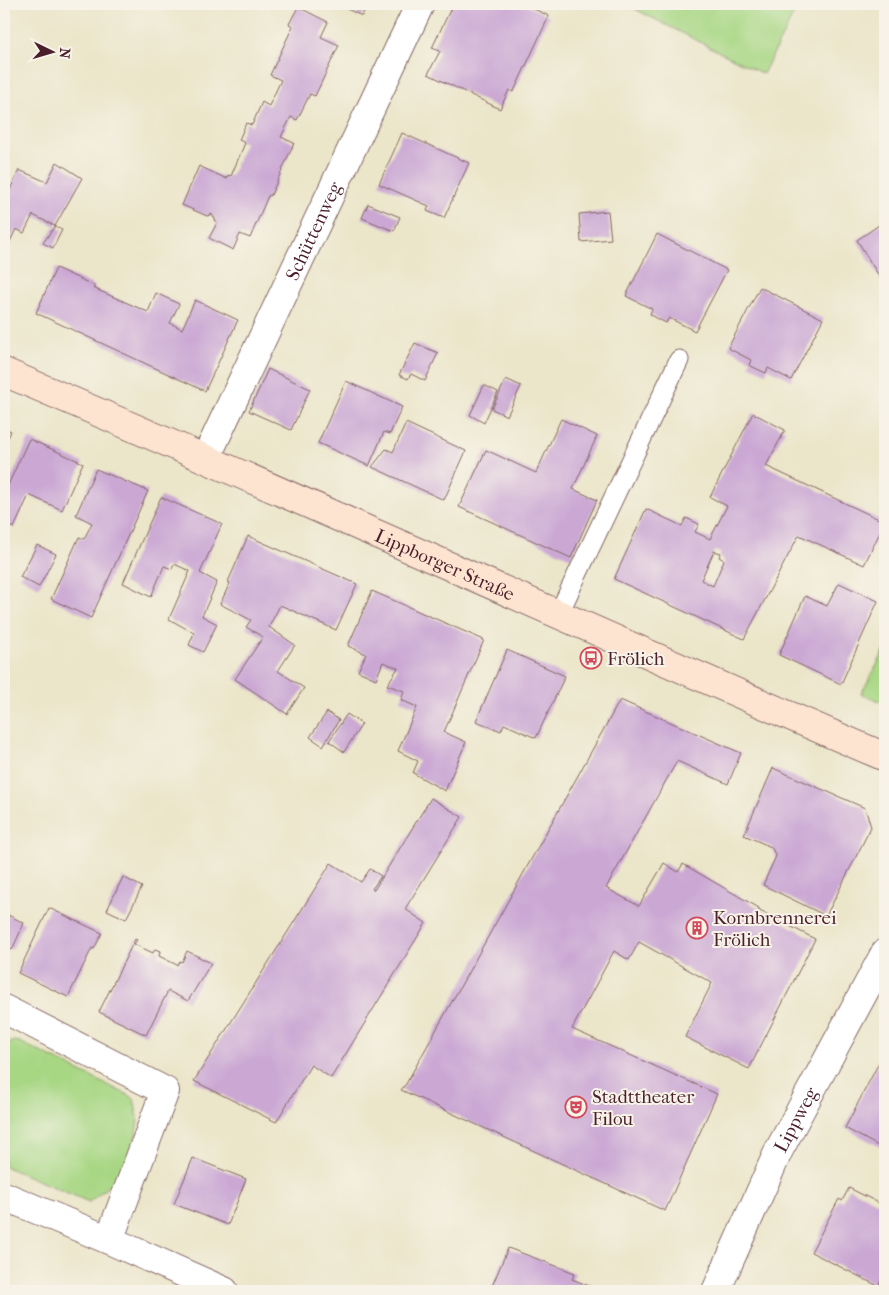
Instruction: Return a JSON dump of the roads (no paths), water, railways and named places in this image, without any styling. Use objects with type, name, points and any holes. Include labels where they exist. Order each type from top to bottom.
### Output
[{"type":"main road","name":"Lippborger Straße","points":[[4,372],[206,458],[558,615],[885,757]]},
{"type":"street","name":"Schüttenweg","points":[[206,458],[420,4]]},
{"type":"street","name":"Lippweg","points":[[716,1291],[779,1150],[885,953]]},
{"type":"street","points":[[4,1009],[165,1090],[109,1240]]},
{"type":"street","points":[[4,1196],[224,1291]]},
{"type":"lane","points":[[558,615],[679,360]]},
{"type":"place","name":"Frölich","points":[[591,658]]},
{"type":"place","name":"Kornbrennerei Frölich","points":[[697,928]]},
{"type":"place","name":"Stadttheater Filou","points":[[576,1107]]}]
